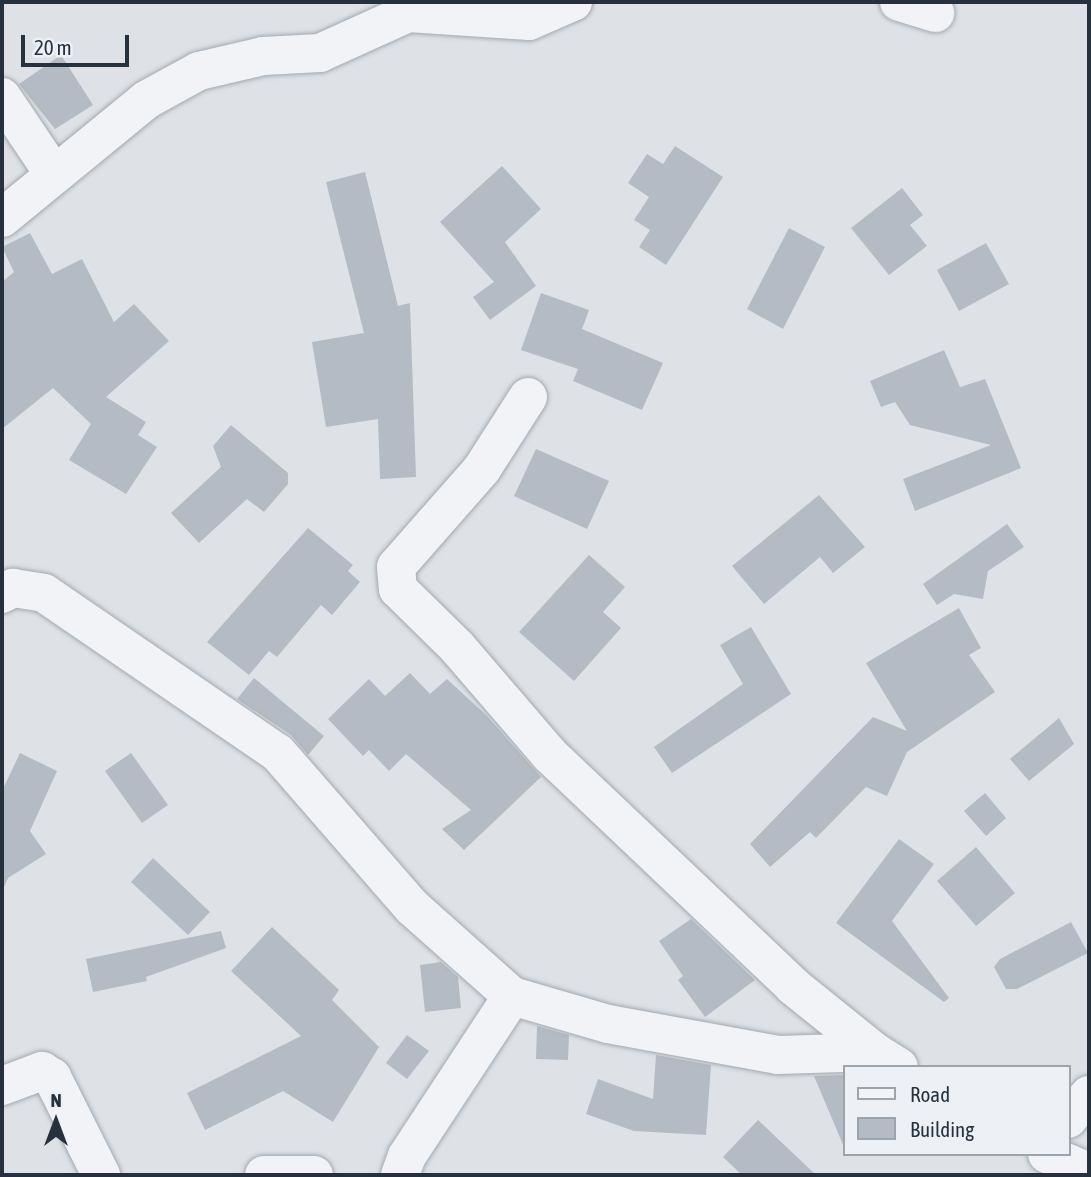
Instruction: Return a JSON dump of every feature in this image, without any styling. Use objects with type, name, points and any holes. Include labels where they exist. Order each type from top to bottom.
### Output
[{"type":"street","points":[[2,218],[146,100],[199,71],[262,57],[320,53],[408,13],[529,21],[573,2]]},
{"type":"street","points":[[2,97],[54,173]]},
{"type":"street","points":[[528,397],[482,469],[397,567],[398,589],[457,647],[550,755],[793,986],[887,1060]]},
{"type":"street","points":[[5,582],[44,593],[278,753],[412,907],[512,996],[608,1024],[778,1055],[887,1060]]},
{"type":"street","points":[[400,1175],[407,1156],[512,996]]},
{"type":"street","points":[[2,1086],[42,1071],[52,1077],[101,1175]]},
{"type":"street","points":[[1070,1117],[1089,1095]]},
{"type":"street","points":[[1052,1156],[1089,1172]]},
{"type":"street","points":[[264,1175],[314,1175]]},
{"type":"building","points":[[61,55],[93,105],[55,129],[19,84]]},
{"type":"building","points":[[675,146],[723,177],[666,265],[639,247],[650,230],[634,220],[649,197],[628,183],[647,154],[663,164]]},
{"type":"building","points":[[502,166],[541,209],[505,242],[536,286],[490,320],[473,297],[494,282],[440,222]]},
{"type":"building","points":[[365,172],[398,306],[410,303],[416,477],[380,479],[378,419],[326,427],[312,342],[364,333],[326,182]]},
{"type":"building","points":[[902,188],[923,215],[910,225],[927,246],[889,275],[851,228]]},
{"type":"building","points":[[789,228],[825,247],[783,329],[747,309]]},
{"type":"building","points":[[30,233],[52,274],[82,259],[114,322],[134,304],[169,341],[106,397],[146,422],[138,435],[157,447],[126,494],[69,460],[91,424],[53,388],[2,429],[2,282],[14,272],[2,247]]},
{"type":"building","points":[[986,243],[1009,284],[959,311],[937,270]]},
{"type":"building","points":[[541,293],[589,310],[582,329],[663,363],[642,410],[573,381],[578,369],[521,350]]},
{"type":"building","points":[[944,350],[960,387],[985,379],[1021,468],[915,511],[903,479],[991,445],[910,425],[895,402],[881,407],[870,381]]},
{"type":"building","points":[[231,425],[288,473],[288,484],[264,512],[247,499],[199,543],[171,513],[221,467],[213,446]]},
{"type":"building","points":[[536,449],[609,481],[587,529],[514,496]]},
{"type":"building","points":[[819,495],[865,547],[833,573],[820,557],[764,604],[732,566]]},
{"type":"building","points":[[1007,524],[1024,547],[988,571],[983,599],[954,594],[937,605],[923,584]]},
{"type":"building","points":[[308,528],[353,565],[348,571],[360,582],[332,615],[321,605],[277,657],[269,651],[249,675],[207,642]]},
{"type":"building","points":[[589,555],[625,587],[603,612],[621,628],[574,681],[519,632]]},
{"type":"building","points":[[959,608],[981,648],[969,655],[995,692],[907,752],[887,796],[866,787],[816,838],[810,832],[770,867],[750,844],[873,717],[907,731],[866,663]]},
{"type":"building","points":[[751,627],[791,694],[672,773],[654,747],[743,684],[720,645]]},
{"type":"building","points":[[410,673],[430,694],[447,679],[486,715],[541,777],[464,850],[442,829],[471,810],[406,754],[389,771],[369,750],[363,756],[328,719],[369,679],[385,696]]},
{"type":"building","points":[[254,678],[324,736],[308,755],[291,735],[237,699]]},
{"type":"building","points":[[1059,718],[1074,744],[1029,781],[1010,759]]},
{"type":"building","points":[[20,753],[57,771],[30,831],[46,854],[8,878],[2,892],[2,791]]},
{"type":"building","points":[[131,753],[168,805],[142,823],[105,771]]},
{"type":"building","points":[[985,793],[1006,818],[986,836],[964,811]]},
{"type":"building","points":[[899,839],[934,864],[892,921],[949,998],[944,1002],[836,923]]},
{"type":"building","points":[[976,847],[1015,893],[976,926],[937,881]]},
{"type":"building","points":[[153,858],[210,912],[188,935],[131,882]]},
{"type":"building","points":[[691,919],[755,980],[705,1017],[678,980],[683,976],[659,941]]},
{"type":"building","points":[[1071,922],[1088,953],[1017,989],[1006,989],[994,967],[1000,959]]},
{"type":"building","points":[[272,927],[339,990],[332,1000],[379,1047],[333,1122],[283,1091],[205,1130],[187,1093],[301,1036],[231,971]]},
{"type":"building","points":[[221,931],[226,948],[146,977],[147,981],[93,992],[86,959]]},
{"type":"building","points":[[441,962],[458,977],[461,1008],[425,1012],[420,965]]},
{"type":"building","points":[[537,1026],[569,1035],[568,1060],[536,1059]]},
{"type":"building","points":[[407,1035],[429,1051],[407,1079],[386,1063]]},
{"type":"building","points":[[656,1055],[711,1065],[706,1135],[634,1131],[586,1114],[598,1079],[653,1099]]},
{"type":"building","points":[[842,1075],[842,1142],[814,1076]]},
{"type":"building","points":[[758,1120],[816,1175],[742,1175],[723,1157]]}]
